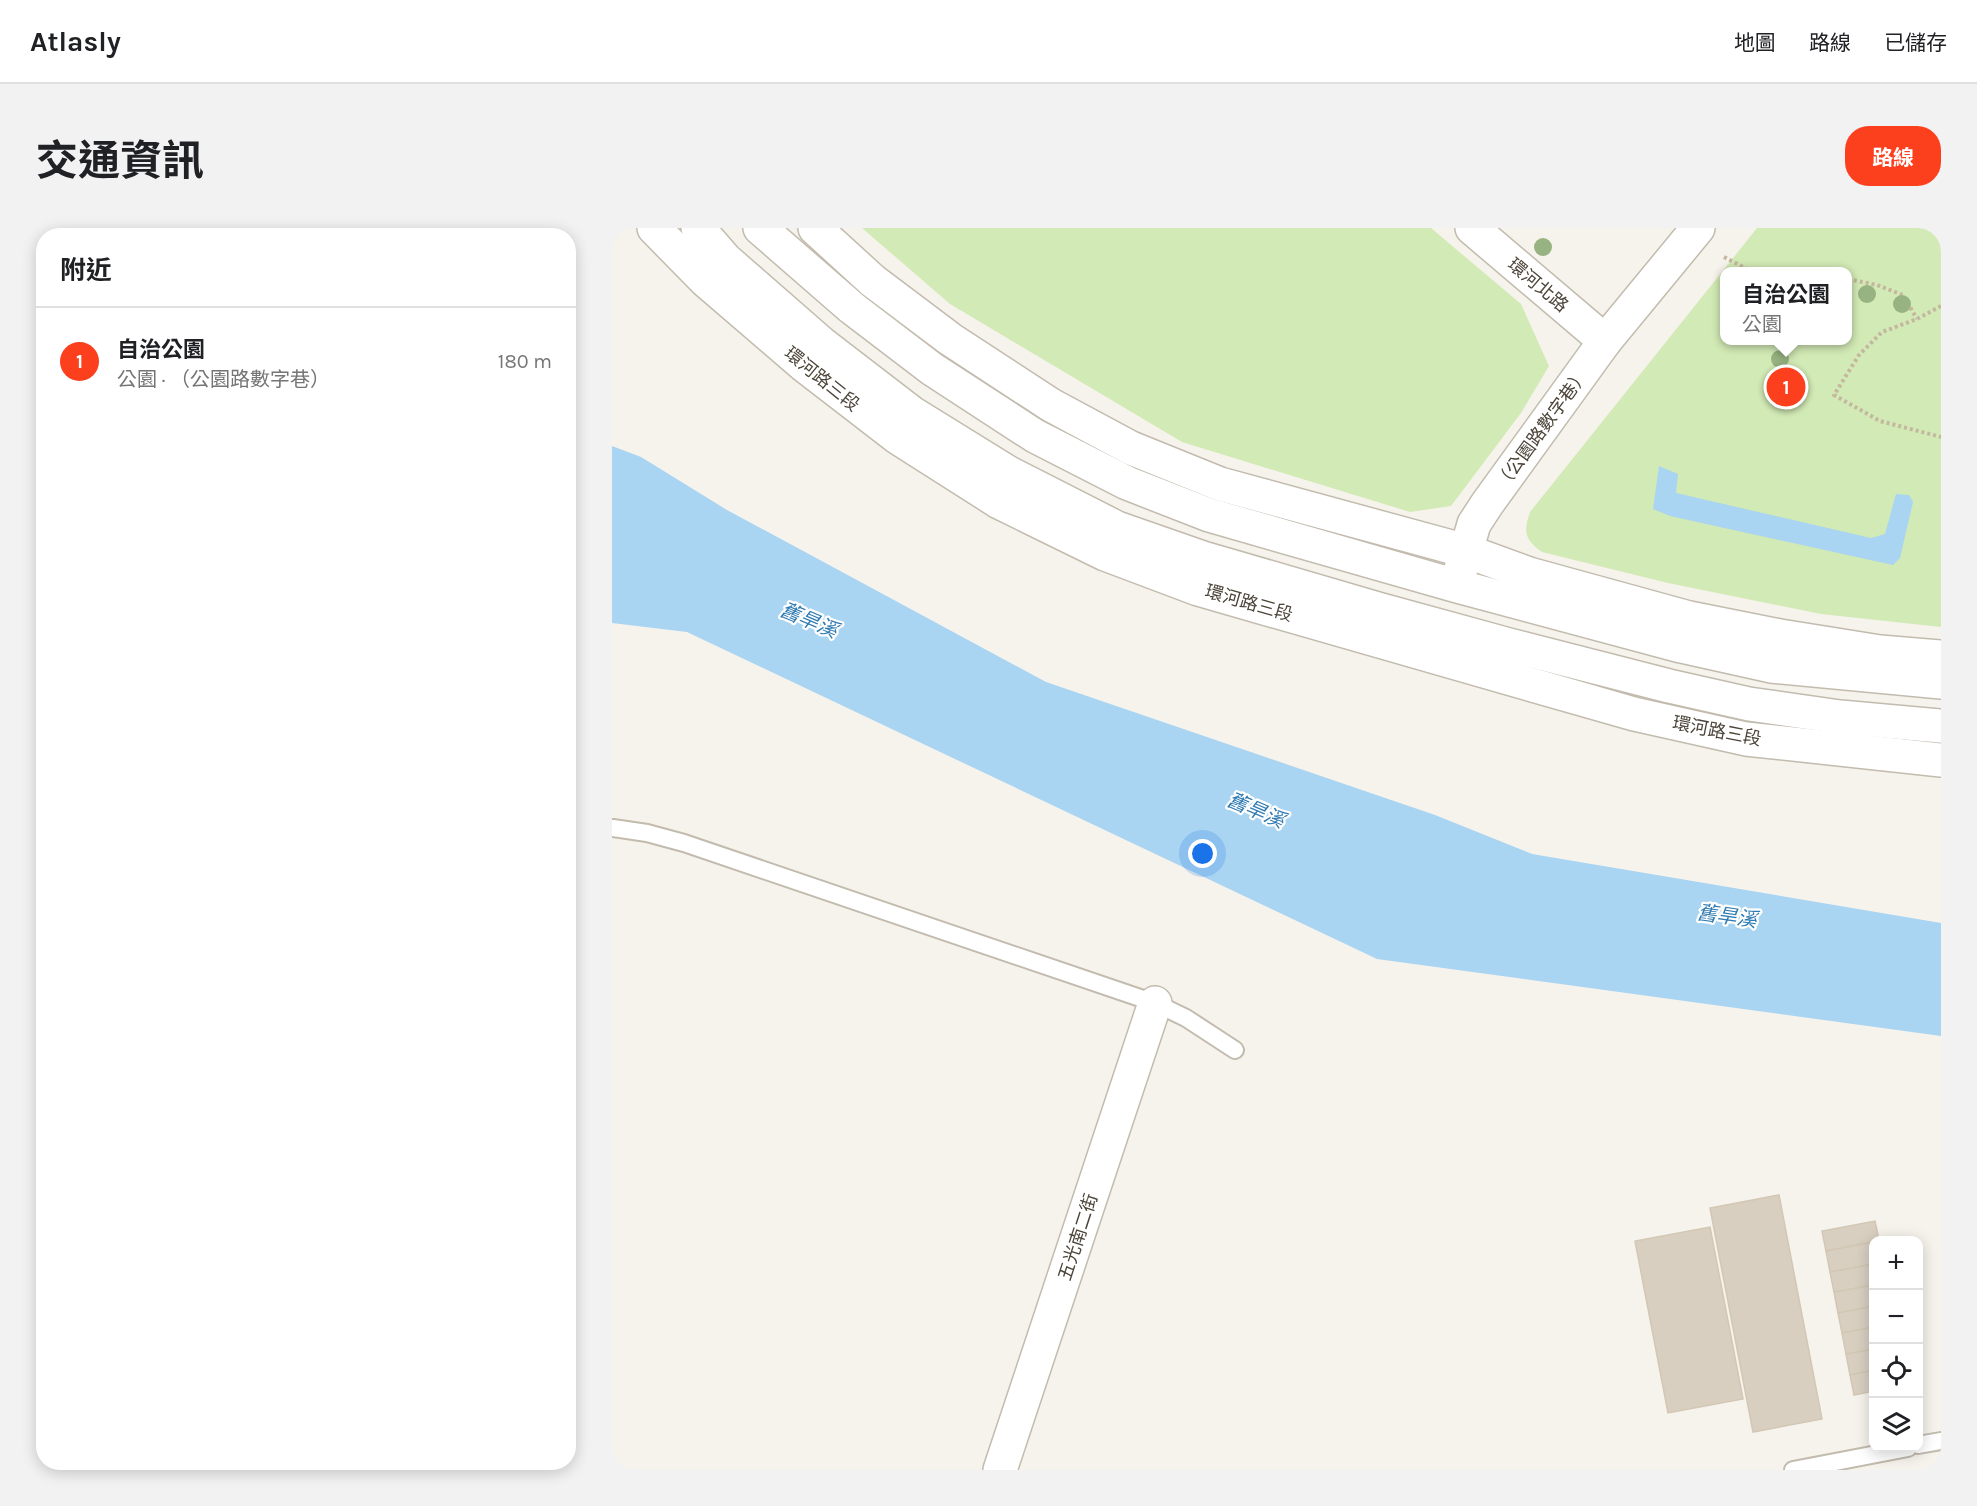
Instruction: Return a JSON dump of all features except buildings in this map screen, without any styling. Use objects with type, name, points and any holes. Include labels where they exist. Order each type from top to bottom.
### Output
[{"type":"street","name":"環河路三段","points":[[654,228],[705,280],[805,366],[897,437],[999,502],[1105,554],[1198,589],[1441,642],[1669,686],[1749,704],[1840,717],[1941,726]]},
{"type":"street","name":"環河路三段","points":[[698,228],[726,260],[821,343],[912,413],[1009,473],[1117,528],[1441,642],[1500,677],[1634,714],[1746,739],[1941,760]]},
{"type":"street","points":[[760,228],[852,308],[932,369],[1035,436],[1127,483],[1209,515],[1456,586],[1681,646],[1771,666],[1941,682]]},
{"type":"street","points":[[815,228],[873,281],[950,339],[1051,405],[1131,448],[1220,484],[1466,551],[1529,574],[1689,618],[1880,652],[1941,657]]},
{"type":"street","name":"環河北路","points":[[1472,228],[1605,341]]},
{"type":"street","name":"（公園路數字巷）","points":[[1441,642],[1474,524],[1605,341],[1698,228]]},
{"type":"street","name":"五光南二街","points":[[1000,1470],[1155,1003]]},
{"type":"lane","points":[[614,828],[647,833],[684,843],[1155,1003],[1186,1018],[1235,1050]]},
{"type":"lane","points":[[1923,1444],[1941,1441]]},
{"type":"lane","points":[[1793,1470],[1887,1452]]},
{"type":"path","points":[[1724,257],[1744,267]]},
{"type":"path","points":[[1852,280],[1877,285],[1903,295],[1917,320]]},
{"type":"path","points":[[1941,306],[1917,320],[1882,332],[1859,355],[1834,395],[1880,422],[1941,437]]},
{"type":"green space","points":[[862,228],[1431,228],[1521,304],[1549,366],[1521,413],[1451,506],[1410,512],[1182,442],[950,304]]},
{"type":"green space","points":[[1757,228],[1941,228],[1941,627],[1821,614],[1668,583],[1542,552],[1529,539],[1527,525],[1530,512],[1720,274],[1720,345],[1852,345],[1852,267],[1726,267]]},
{"type":"water","name":"舊旱溪","points":[[612,446],[641,457],[727,510],[1046,682],[1435,815],[1532,854],[1941,923],[1941,1036],[1377,959],[687,632],[612,623]]},
{"type":"water","points":[[1659,466],[1678,474],[1676,493],[1871,538],[1885,534],[1896,494],[1909,495],[1913,502],[1900,558],[1893,565],[1670,516],[1653,509]]},
{"type":"place","name":"自治公園","points":[[1786,387]]}]
